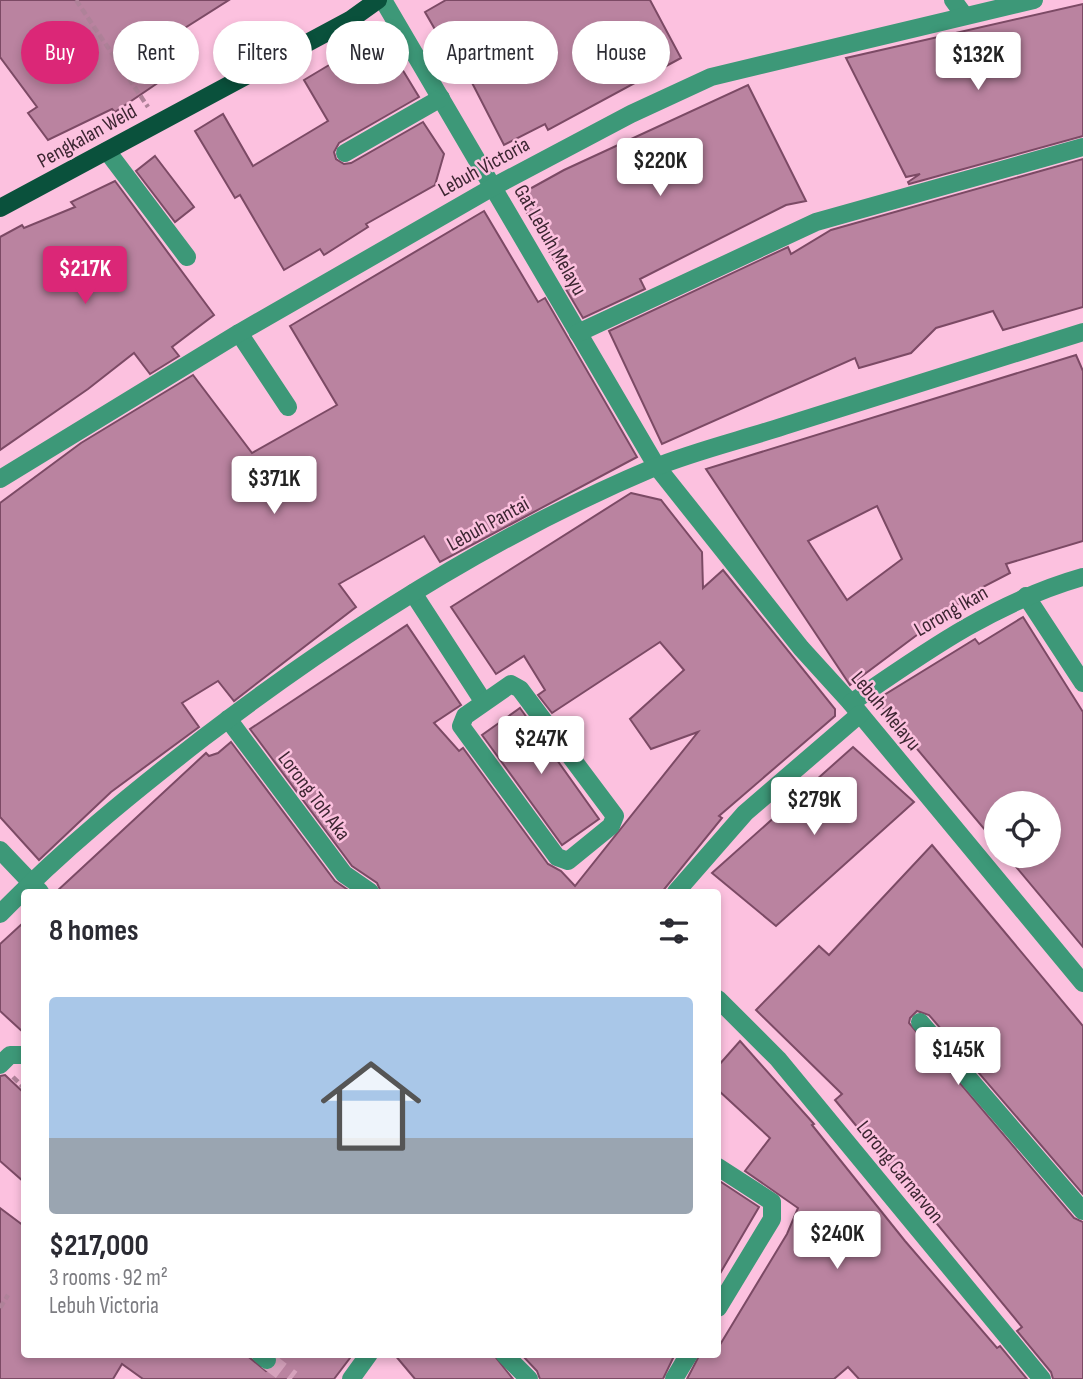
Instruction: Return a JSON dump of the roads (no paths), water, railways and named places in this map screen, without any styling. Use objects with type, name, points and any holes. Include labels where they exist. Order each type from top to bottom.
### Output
[{"type":"main road","name":"Pengkalan Weld","points":[[0,208],[350,20],[380,0]]},
{"type":"street","name":"Gat Lebuh Melayu","points":[[380,0],[657,467]]},
{"type":"street","points":[[953,0],[964,15]]},
{"type":"street","name":"Lebuh Victoria","points":[[0,479],[239,333],[493,187],[631,114],[711,77],[1034,0]]},
{"type":"street","points":[[345,153],[441,99]]},
{"type":"street","points":[[578,333],[816,222],[1083,147]]},
{"type":"street","points":[[107,151],[148,210],[187,257]]},
{"type":"street","name":"Lebuh Pantai","points":[[35,888],[135,790],[321,651],[413,593],[571,504],[657,467],[1083,332]]},
{"type":"street","points":[[239,333],[288,407]]},
{"type":"street","name":"Lebuh Melayu","points":[[657,467],[802,648],[1083,983]]},
{"type":"street","name":"Lorong Ikan","points":[[855,708],[966,625],[1026,596],[1083,577]]},
{"type":"street","points":[[413,593],[483,701]]},
{"type":"street","points":[[1026,596],[1083,683]]},
{"type":"street","points":[[516,685],[613,811],[614,822],[611,826],[573,858],[568,860],[557,857],[463,731],[461,720],[483,701],[505,686],[516,685]]},
{"type":"street","points":[[679,889],[745,813],[855,708]]},
{"type":"street","name":"Lorong Toh Aka","points":[[228,719],[344,874],[366,889]]},
{"type":"street","points":[[0,850],[35,888]]},
{"type":"street","name":"Lebuh Pantai","points":[[0,914],[21,898]]},
{"type":"street","name":"Lorong Carnarvon","points":[[721,1002],[778,1059],[1042,1379]]},
{"type":"street","points":[[920,1022],[1083,1211]]},
{"type":"street","points":[[0,1065],[10,1055],[21,1055]]},
{"type":"street","points":[[721,1169],[772,1202],[775,1210],[721,1303]]},
{"type":"street","points":[[357,1377],[367,1358]]},
{"type":"street","points":[[508,1358],[529,1379]]},
{"type":"street","points":[[674,1379],[687,1358]]},
{"type":"tunnel","points":[[267,1360],[292,1379]]}]
